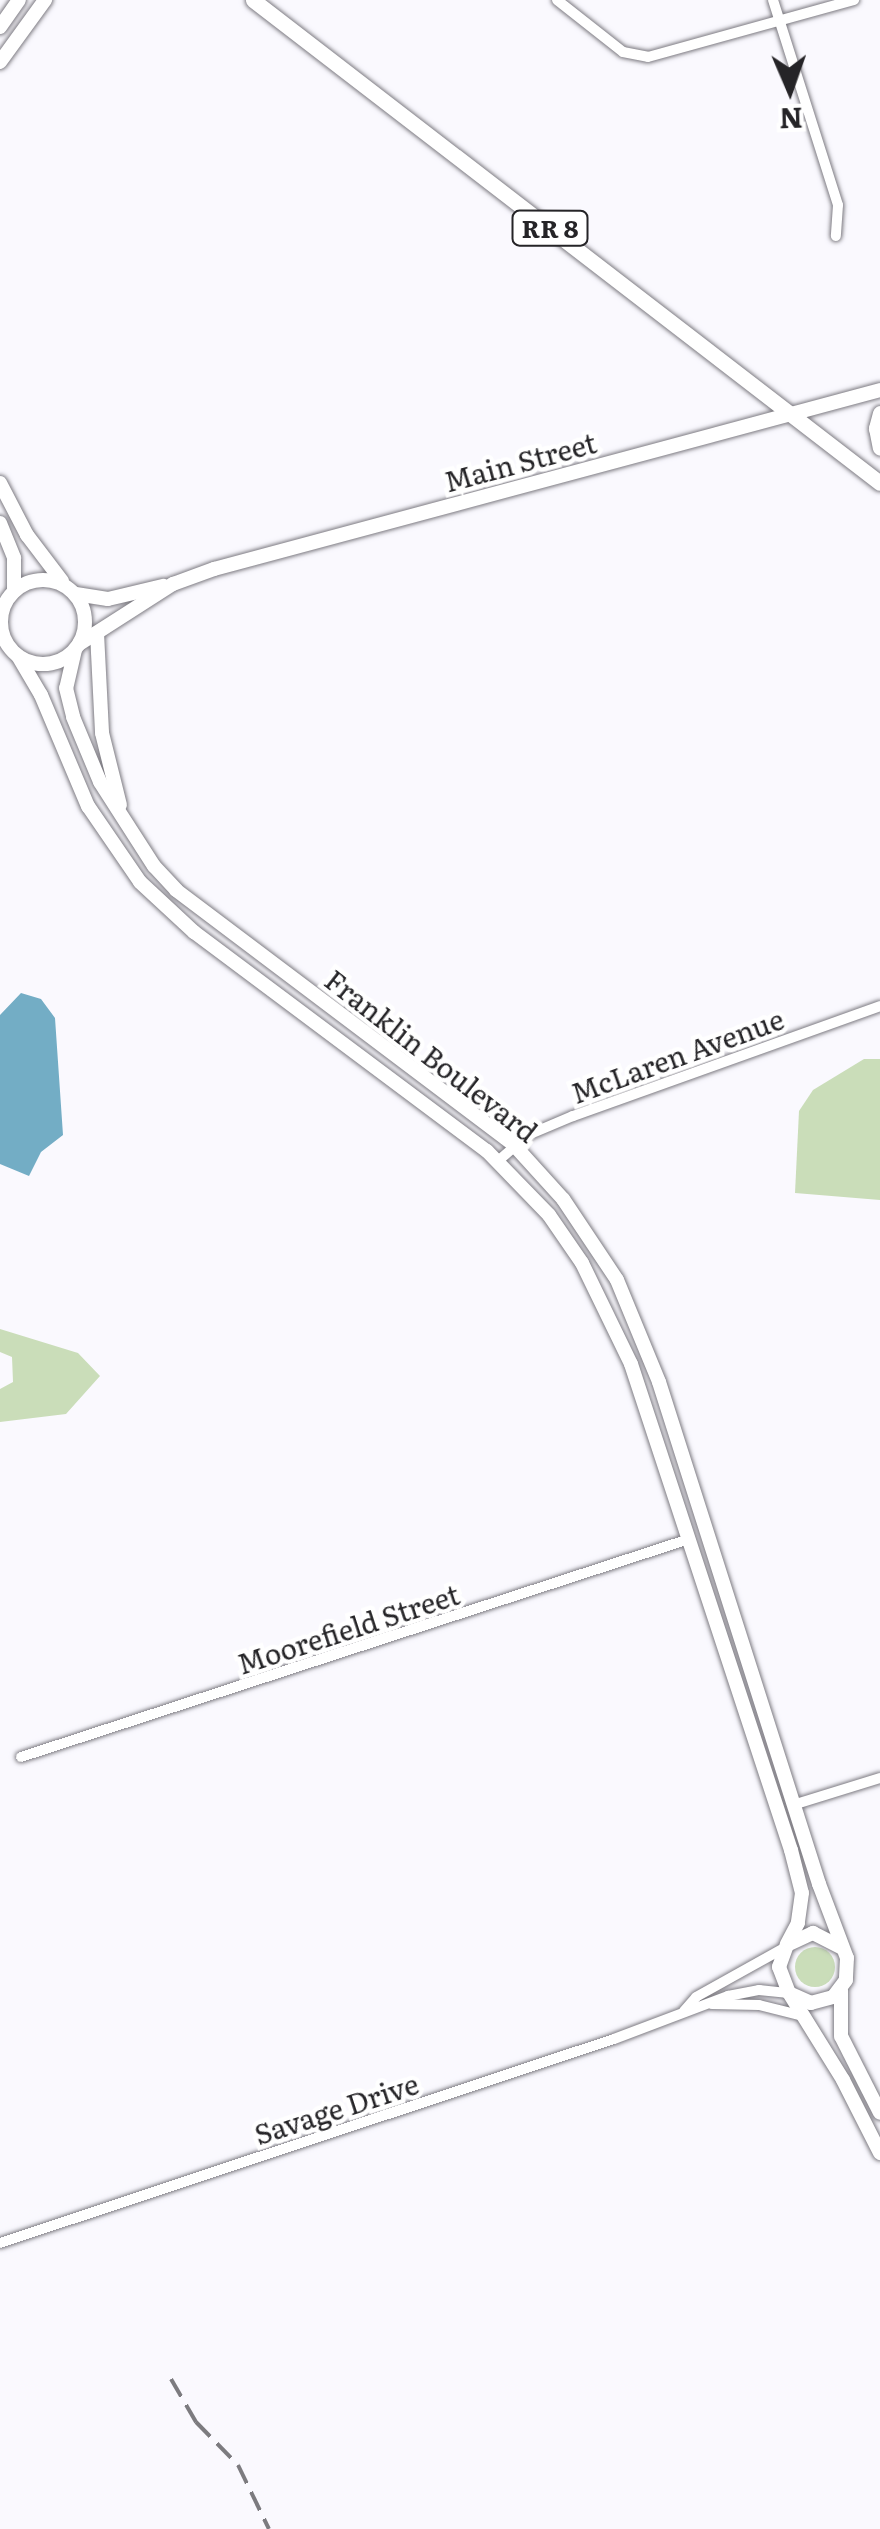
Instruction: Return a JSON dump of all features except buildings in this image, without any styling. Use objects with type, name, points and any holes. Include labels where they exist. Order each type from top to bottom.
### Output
[{"type":"main road","points":[[0,26],[19,0]]},
{"type":"main road","points":[[0,62],[45,0]]},
{"type":"main road","name":"RR 8","points":[[252,0],[880,483]]},
{"type":"main road","name":"Main Street","points":[[73,591],[108,599],[174,584],[260,555],[880,390]]},
{"type":"main road","points":[[880,413],[876,434],[880,448]]},
{"type":"main road","points":[[0,482],[36,548],[73,591],[86,621],[77,647],[46,664],[10,650],[1,618],[14,558],[0,523]]},
{"type":"main road","points":[[8,597],[36,580],[73,591]]},
{"type":"main road","name":"Main Street","points":[[77,647],[174,584]]},
{"type":"main road","points":[[97,633],[104,744],[126,827]]},
{"type":"main road","name":"Franklin Boulevard","points":[[77,647],[68,670],[68,701],[100,782],[126,827],[176,890],[514,1145],[592,1240],[644,1337],[842,1948]]},
{"type":"main road","name":"Franklin Boulevard","points":[[10,650],[40,695],[88,806],[140,882],[194,932],[498,1161],[549,1215],[582,1263],[613,1320],[689,1539],[802,1893],[798,1923],[785,1947]]},
{"type":"main road","points":[[880,2113],[841,2036],[841,1990],[848,1969],[842,1948],[813,1933],[785,1947],[779,1968],[880,2153]]},
{"type":"main road","points":[[790,1994],[822,2002],[841,1990]]},
{"type":"street","points":[[557,0],[623,52],[648,57],[854,0]]},
{"type":"street","points":[[773,0],[838,205],[836,236]]},
{"type":"street","name":"McLaren Avenue","points":[[498,1161],[514,1145],[574,1116],[880,1006]]},
{"type":"street","name":"Moorefield Street","points":[[20,1757],[689,1539]]},
{"type":"street","points":[[796,1804],[880,1778]]},
{"type":"street","name":"Savage Drive","points":[[684,2011],[696,1997],[785,1947]]},
{"type":"street","name":"Savage Drive","points":[[0,2243],[746,1991],[790,1994]]},
{"type":"street","points":[[711,2004],[770,2006],[803,2016]]},
{"type":"green space","points":[[864,1059],[880,1059],[880,1200],[795,1193],[799,1111],[813,1090]]},
{"type":"green space","points":[[0,1329],[78,1353],[100,1376],[66,1414],[0,1422],[0,1389],[13,1382],[12,1357],[0,1352]]},
{"type":"green space","points":[[815,1947],[829,1953],[835,1967],[829,1981],[815,1987],[801,1981],[795,1967],[801,1953]]},
{"type":"water","points":[[21,993],[41,999],[55,1018],[63,1135],[41,1152],[29,1176],[0,1164],[0,1015]]},
{"type":"railway","points":[[171,2379],[196,2422],[238,2465],[269,2529]]}]
